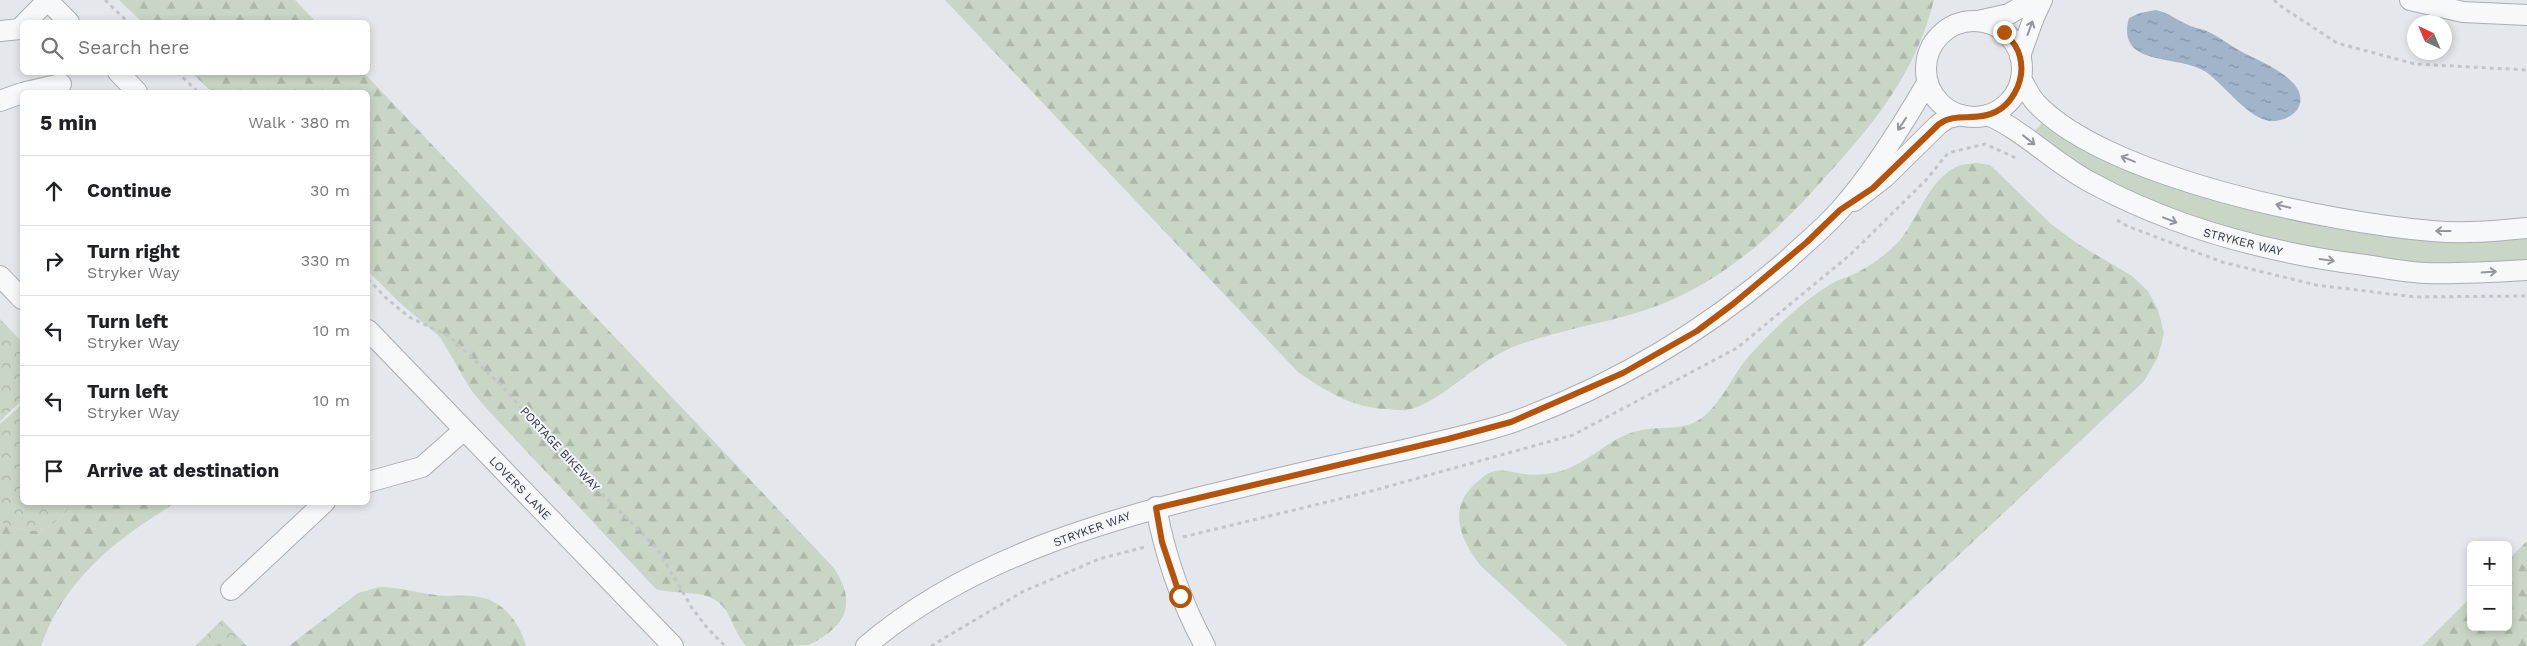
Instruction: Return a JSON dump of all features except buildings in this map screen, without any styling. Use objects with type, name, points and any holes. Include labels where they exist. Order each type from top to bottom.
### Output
[{"type":"street","points":[[28,20],[48,0],[67,20]]},
{"type":"street","points":[[1928,82],[1926,67],[1929,52],[1936,39],[1947,29],[1961,22],[2009,14],[2033,0]]},
{"type":"street","points":[[1988,115],[2000,109],[2010,100],[2020,79],[2020,56],[2042,0]]},
{"type":"street","points":[[2410,0],[2463,12],[2527,15]]},
{"type":"street","points":[[1976,21],[1991,24],[2004,32],[2014,43],[2020,56]]},
{"type":"street","points":[[0,31],[20,29]]},
{"type":"street","points":[[121,75],[135,90]]},
{"type":"street","points":[[2020,79],[2037,104],[2077,134],[2112,153],[2155,170],[2231,194],[2368,224],[2434,231],[2527,228]]},
{"type":"street","name":"STRYKER WAY","points":[[1928,82],[1935,97],[1947,109],[1962,115],[1975,117],[1988,115],[2004,122],[2090,183],[2149,212],[2201,232],[2300,256],[2423,273],[2527,270]]},
{"type":"street","name":"STRYKER WAY","points":[[1840,210],[1877,161],[1928,82]]},
{"type":"street","points":[[37,90],[68,83]]},
{"type":"street","points":[[0,101],[20,94]]},
{"type":"street","name":"STRYKER WAY","points":[[866,646],[913,610],[952,586],[999,564],[1101,524],[1156,508],[1448,439],[1511,422],[1623,373],[1697,331],[1773,272],[1840,210],[1873,188],[1939,124],[1948,118],[1962,115]]},
{"type":"street","points":[[0,276],[20,297]]},
{"type":"street","name":"LOVERS LANE","points":[[370,332],[673,646]]},
{"type":"street","points":[[370,481],[422,467],[464,430]]},
{"type":"street","points":[[231,590],[322,505]]},
{"type":"street","points":[[1156,508],[1162,542],[1180,596],[1205,646]]},
{"type":"path","points":[[105,0],[126,20]]},
{"type":"path","points":[[2274,0],[2337,43],[2415,64],[2527,70]]},
{"type":"path","points":[[180,75],[196,90]]},
{"type":"path","points":[[931,646],[1022,592],[1098,559],[1368,492],[1573,435],[1737,348],[1851,254],[1926,180],[1948,154],[1985,144],[2021,160]]},
{"type":"path","points":[[2110,215],[2127,226],[2222,262],[2316,285],[2415,297],[2527,296]]},
{"type":"path","name":"PORTAGE BIKEWAY","points":[[370,281],[385,297],[409,317],[449,336],[501,385],[564,456],[657,548],[692,608],[708,629],[725,646]]},
{"type":"green space","points":[[119,0],[295,0],[314,20],[140,20]]},
{"type":"green space","points":[[945,0],[1934,0],[1917,50],[1906,72],[1879,114],[1847,153],[1795,210],[1741,258],[1721,273],[1700,285],[1658,305],[1513,347],[1489,360],[1430,401],[1413,409],[1402,410],[1374,408],[1351,402],[1329,392],[1298,372]]},
{"type":"green space","points":[[194,75],[366,75],[833,567],[846,595],[844,613],[840,621],[824,636],[814,643],[807,645],[746,646],[725,609],[718,602],[693,593],[656,589],[486,408],[471,390],[440,337],[399,302],[370,273],[370,90],[210,90]]},
{"type":"green space","points":[[2042,123],[2079,147],[2119,166],[2266,213],[2317,226],[2406,238],[2496,240],[2527,238],[2527,262],[2467,265],[2386,262],[2251,237],[2144,200],[2080,166],[2033,133]]},
{"type":"green space","points":[[1976,163],[1990,165],[2050,223],[2078,244],[2132,276],[2148,291],[2158,310],[2164,333],[2158,357],[2144,381],[1862,646],[1568,646],[1481,566],[1463,537],[1459,516],[1465,496],[1480,479],[1495,471],[1533,475],[1558,472],[1580,463],[1610,443],[1631,433],[1649,429],[1684,426],[1697,421],[1713,408],[1749,356],[1787,317],[1831,284],[1855,274],[1886,254],[1907,231],[1925,199],[1939,180],[1958,166]]},
{"type":"green space","points":[[0,319],[20,340],[20,402],[0,421]]},
{"type":"green space","points":[[20,406],[20,505],[72,505],[57,521],[49,526],[41,529],[24,530],[0,522],[0,424]]},
{"type":"green space","points":[[72,505],[171,505],[138,527],[103,555],[78,581],[57,612],[41,646],[0,646],[0,522],[24,530],[41,529],[57,521]]},
{"type":"green space","points":[[2527,541],[2527,646],[2422,646],[2467,601],[2467,631],[2512,631],[2512,556]]},
{"type":"green space","points":[[380,587],[440,596],[481,597],[491,601],[499,605],[513,619],[519,627],[526,646],[289,646],[358,593]]},
{"type":"green space","points":[[222,620],[247,646],[195,646]]},
{"type":"water","points":[[2156,10],[2188,25],[2209,32],[2280,72],[2297,88],[2300,97],[2297,109],[2282,120],[2266,120],[2239,103],[2206,72],[2140,52],[2131,45],[2127,34],[2129,18],[2140,13]]},
{"type":"route","points":[[1180,596],[1162,542],[1156,508],[1448,439],[1511,422],[1623,373],[1697,331],[1733,304],[1773,272],[1840,210],[1873,188],[1939,124],[1948,118],[1962,115],[1975,117],[1988,115],[2000,109],[2010,100],[2017,89],[2022,68],[2020,56],[2014,43],[2004,32]]}]
